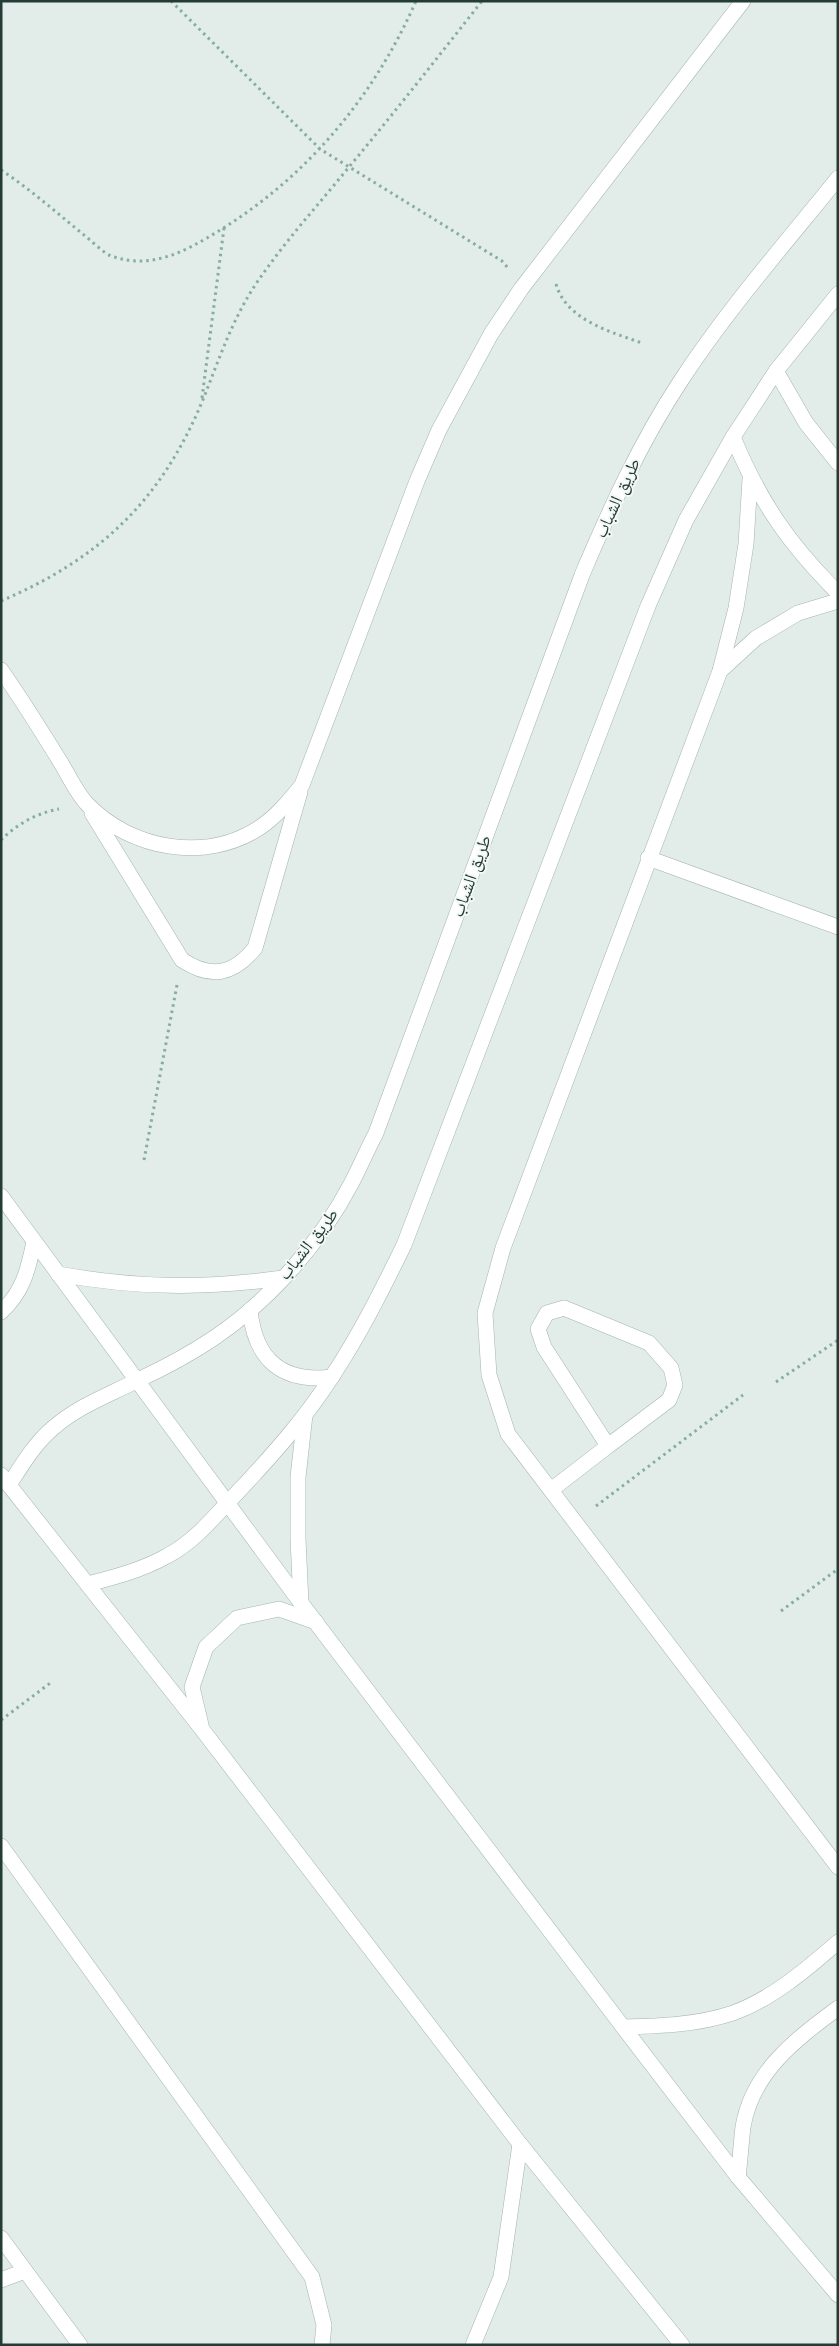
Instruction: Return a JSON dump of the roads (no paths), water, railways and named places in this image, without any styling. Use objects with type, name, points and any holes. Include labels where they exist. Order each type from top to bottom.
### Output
[{"type":"street","points":[[1,670],[87,804],[182,960],[196,969],[213,972],[230,969],[244,961],[255,948],[302,785],[417,481],[439,430],[491,334],[521,289],[743,1]]},
{"type":"street","name":"طريق الشباب","points":[[5,1480],[51,1429],[78,1409],[107,1393],[137,1381],[176,1361],[215,1337],[250,1310],[283,1278],[320,1233],[351,1185],[376,1133],[582,575],[610,509],[642,445],[679,383],[720,324],[838,178]]},
{"type":"street","points":[[88,1584],[131,1573],[168,1556],[201,1532],[269,1460],[305,1415],[332,1377],[374,1308],[404,1245],[648,606],[686,520],[733,437],[776,371],[838,294]]},
{"type":"street","points":[[776,371],[806,423],[832,447],[838,463]]},
{"type":"street","points":[[733,437],[750,479],[777,523],[808,563],[838,593]]},
{"type":"street","points":[[750,479],[746,544],[739,590],[720,671],[506,1238],[484,1312],[489,1375],[508,1434],[838,1867]]},
{"type":"street","points":[[720,671],[756,638],[798,613],[838,602]]},
{"type":"street","points":[[87,804],[113,824],[140,839],[170,847],[200,848],[230,842],[258,829],[282,809],[302,785]]},
{"type":"street","points":[[648,858],[838,927]]},
{"type":"street","points":[[1,1196],[301,1603],[623,2027],[738,2177],[838,2295]]},
{"type":"street","points":[[1,1312],[12,1303],[28,1274],[34,1242]]},
{"type":"street","points":[[58,1274],[102,1282],[193,1287],[283,1278]]},
{"type":"street","points":[[551,1490],[669,1400],[675,1385],[671,1368],[649,1344],[564,1308],[547,1313],[538,1329],[544,1347],[608,1446]]},
{"type":"street","points":[[250,1310],[252,1331],[260,1350],[274,1365],[292,1375],[312,1379],[332,1377]]},
{"type":"street","points":[[301,1603],[298,1477],[305,1415]]},
{"type":"street","points":[[5,1480],[201,1728],[520,2144],[682,2345]]},
{"type":"street","points":[[201,1728],[192,1687],[206,1647],[237,1618],[278,1609],[316,1622]]},
{"type":"street","points":[[1,1846],[312,2277],[324,2325],[322,2345]]},
{"type":"street","points":[[623,2027],[673,2025],[701,2021],[734,2012],[769,1995],[812,1965],[838,1942]]},
{"type":"street","points":[[738,2177],[743,2126],[755,2092],[774,2061],[797,2039],[838,2008]]},
{"type":"street","points":[[473,2345],[501,2277],[520,2144]]},
{"type":"street","points":[[1,2238],[80,2345]]},
{"type":"street","points":[[1,2280],[25,2270]]}]
